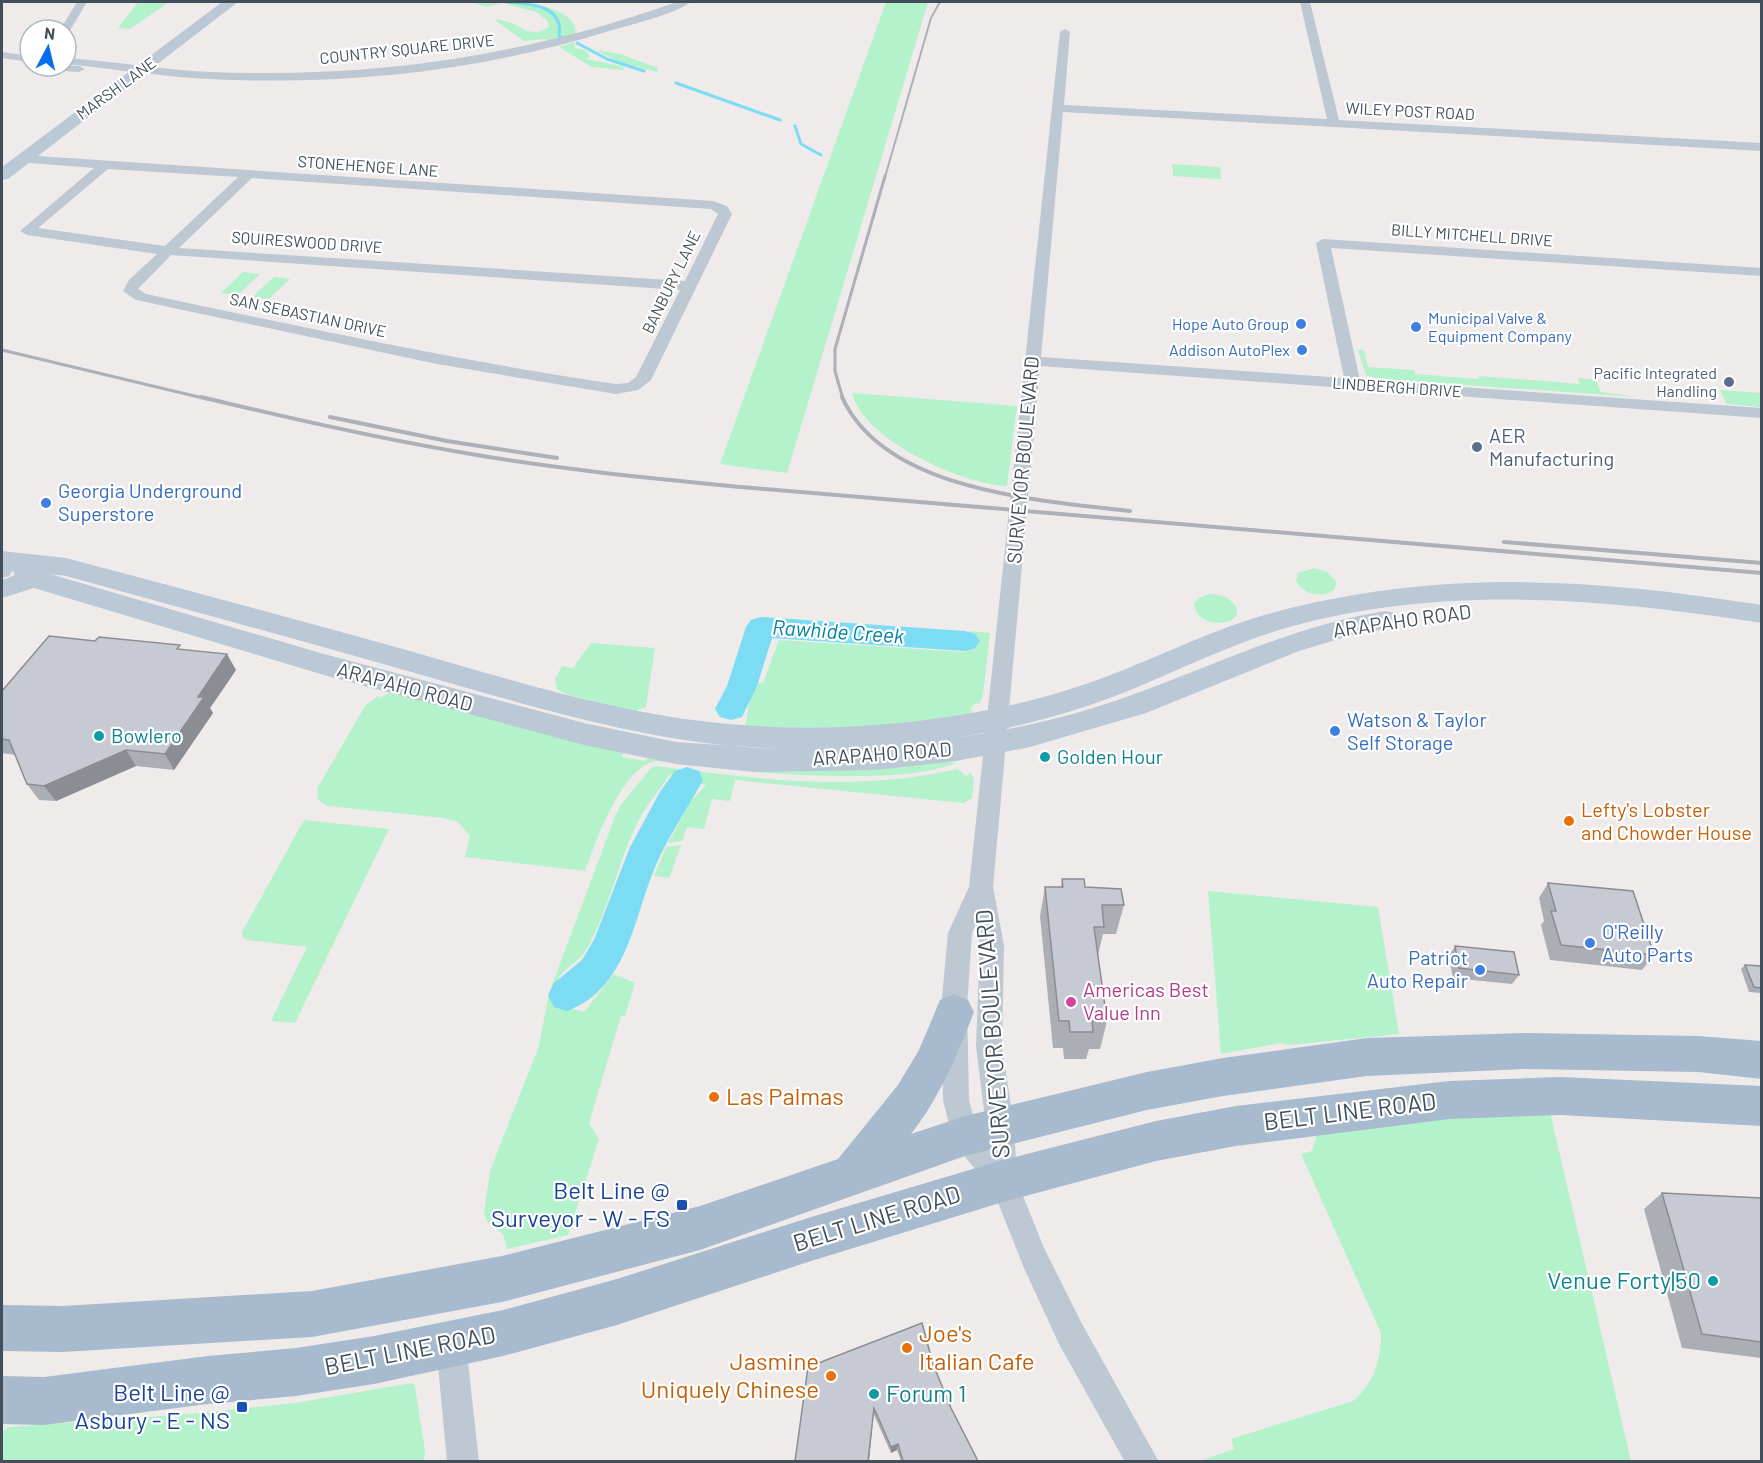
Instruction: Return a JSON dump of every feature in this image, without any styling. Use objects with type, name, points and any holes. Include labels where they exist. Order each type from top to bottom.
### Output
[{"type":"main road","name":"MARSH LANE","points":[[2,156],[211,2]]},
{"type":"main road","name":"MARSH LANE","points":[[2,175],[231,2]]},
{"type":"main road","points":[[2,165],[22,159],[19,150],[38,133],[36,130]]},
{"type":"main road","name":"ARAPAHO ROAD","points":[[4,565],[45,583],[362,677],[601,738],[675,753],[752,760],[835,759],[905,754],[997,731]]},
{"type":"main road","name":"ARAPAHO ROAD","points":[[4,565],[66,567],[540,698],[646,724],[725,734],[790,738],[847,738],[908,733],[997,731],[1040,734],[1136,705],[1258,653],[1319,622],[1395,598],[1490,590],[1551,590],[1616,595],[1761,614]]},
{"type":"main road","points":[[2,589],[37,578]]},
{"type":"main road","name":"ARAPAHO ROAD","points":[[1319,622],[1374,621],[1443,612],[1509,610],[1605,613],[1761,626]]},
{"type":"main road","points":[[854,1173],[913,1099],[933,1065],[954,1012]]},
{"type":"main road","points":[[2,1328],[111,1326],[300,1315],[502,1279],[700,1228],[854,1173],[983,1131],[1147,1091],[1223,1077],[1367,1057],[1616,1051],[1698,1054],[1761,1060]]},
{"type":"main road","points":[[1432,1055],[1449,1100]]},
{"type":"main road","name":"BELT LINE ROAD","points":[[2,1400],[44,1401],[208,1380],[296,1372],[374,1360],[540,1325],[1003,1181],[1156,1142],[1202,1133],[1449,1100],[1560,1096],[1703,1101],[1761,1106]]},
{"type":"street","points":[[72,18],[82,2]]},
{"type":"street","name":"COUNTRY SQUARE DRIVE","points":[[121,68],[301,76],[442,65],[484,59],[576,39],[685,2]]},
{"type":"street","points":[[1305,2],[1334,123]]},
{"type":"street","name":"SURVEYOR BOULEVARD","points":[[1003,1181],[983,1131],[989,1046],[992,945],[981,887],[1065,32]]},
{"type":"street","points":[[2,55],[18,60]]},
{"type":"street","points":[[78,63],[121,68]]},
{"type":"street","points":[[78,67],[121,68]]},
{"type":"street","name":"WILEY POST ROAD","points":[[1057,108],[1761,147]]},
{"type":"street","name":"STONEHENGE LANE","points":[[22,159],[712,206]]},
{"type":"street","name":"SQUIRESWOOD DRIVE","points":[[106,164],[27,231],[167,251],[689,286]]},
{"type":"street","name":"SAN SEBASTIAN DRIVE","points":[[249,174],[134,283],[130,291],[141,297],[401,354],[516,375],[616,389],[632,387],[643,380]]},
{"type":"street","name":"BANBURY LANE","points":[[643,380],[725,214],[722,209],[712,206]]},
{"type":"street","name":"BILLY MITCHELL DRIVE","points":[[1353,383],[1323,243],[1761,272]]},
{"type":"street","name":"LINDBERGH DRIVE","points":[[1032,361],[1761,413]]},
{"type":"street","name":"SURVEYOR BOULEVARD","points":[[981,887],[960,933],[954,1012],[956,1100],[983,1131],[1034,1258],[1070,1333],[1143,1461]]},
{"type":"street","points":[[451,1344],[463,1461]]},
{"type":"green space","points":[[138,2],[169,2],[130,29],[118,28]]},
{"type":"green space","points":[[471,2],[524,3],[550,8],[570,19],[575,27],[575,36],[553,41],[544,39],[524,41],[495,20],[511,23],[534,32],[549,27],[548,21],[536,12],[502,3],[486,7]]},
{"type":"green space","points":[[886,2],[928,2],[787,473],[720,464]]},
{"type":"green space","points":[[574,42],[575,48],[585,50],[590,56],[587,59],[624,67],[623,70],[592,67],[559,47]]},
{"type":"green space","points":[[596,50],[620,54],[658,68],[657,72],[617,61]]},
{"type":"green space","points":[[1172,164],[1220,167],[1221,179],[1173,176]]},
{"type":"green space","points":[[243,272],[260,274],[238,295],[221,293]]},
{"type":"green space","points":[[274,277],[290,279],[269,299],[252,297]]},
{"type":"green space","points":[[1358,350],[1364,350],[1368,367],[1414,370],[1415,374],[1478,379],[1478,376],[1580,384],[1578,378],[1596,380],[1601,392],[1637,397],[1379,379],[1366,375]]},
{"type":"green space","points":[[1720,390],[1761,393],[1761,407],[1727,404]]},
{"type":"green space","points":[[852,393],[1017,406],[1007,486],[965,477],[917,457],[875,428],[860,411]]},
{"type":"green space","points":[[1314,568],[1327,572],[1336,581],[1335,589],[1319,595],[1303,590],[1299,586],[1296,581],[1298,573]]},
{"type":"green space","points":[[1215,594],[1228,598],[1236,606],[1237,615],[1226,622],[1219,623],[1200,616],[1194,604],[1206,595]]},
{"type":"green space","points":[[969,631],[990,633],[983,695],[979,704],[976,703],[970,709],[973,711],[968,715],[831,731],[745,728],[750,698],[757,683],[763,683],[779,640],[965,652]]},
{"type":"green space","points":[[591,643],[655,648],[646,707],[633,712],[566,694],[557,689],[555,679],[562,666],[573,668]]},
{"type":"green space","points":[[392,692],[623,752],[622,757],[644,761],[649,758],[956,763],[915,773],[843,776],[750,772],[657,761],[644,766],[622,790],[603,825],[585,871],[465,857],[470,836],[458,822],[444,818],[328,806],[318,800],[317,789],[365,706],[378,696],[379,698]]},
{"type":"green space","points":[[657,766],[734,776],[844,782],[919,776],[958,769],[966,776],[971,773],[974,780],[972,798],[963,803],[735,780],[730,801],[712,799],[704,829],[687,827],[682,841],[668,843],[690,802],[706,785],[670,774],[644,811],[633,832],[589,945],[580,958],[561,975],[553,990],[566,1007],[584,1012],[614,974],[635,983],[625,1016],[621,1016],[589,1123],[599,1139],[568,1235],[507,1249],[503,1234],[487,1222],[484,1212],[490,1171],[539,1046],[549,993],[614,819],[620,806],[651,768]]},
{"type":"green space","points":[[304,820],[389,829],[295,1023],[271,1021],[307,947],[248,940],[243,938],[242,932]]},
{"type":"green space","points":[[681,845],[669,878],[654,876],[666,847]]},
{"type":"green space","points":[[1208,891],[1378,907],[1399,1034],[1289,1045],[1281,1043],[1221,1054]]},
{"type":"green space","points":[[1550,1112],[1631,1461],[1198,1462],[1234,1449],[1231,1439],[1353,1401],[1366,1387],[1375,1371],[1380,1353],[1381,1333],[1301,1154],[1312,1151],[1316,1138],[1312,1128]]},
{"type":"green space","points":[[412,1383],[415,1387],[425,1451],[423,1462],[2,1462],[2,1432],[9,1427],[189,1414],[295,1403]]},
{"type":"building","name":"Bowlero","points":[[49,636],[95,641],[99,637],[180,645],[177,649],[227,654],[198,697],[204,697],[165,754],[126,750],[44,786],[27,784],[9,740],[2,739],[2,691]]},
{"type":"building","name":"Americas Best Value Inn","points":[[1062,879],[1084,879],[1085,887],[1121,889],[1124,905],[1102,905],[1104,927],[1094,927],[1107,1021],[1092,1021],[1093,1032],[1070,1032],[1069,1021],[1059,1021],[1045,887],[1063,887]]},
{"type":"building","name":"O'Reilly Auto Parts","points":[[1548,883],[1633,891],[1654,955],[1561,945],[1551,911],[1556,911]]},
{"type":"building","points":[[1455,946],[1514,952],[1519,975],[1459,968]]},
{"type":"building","points":[[1745,965],[1761,966],[1761,988],[1754,987]]},
{"type":"building","name":"Venue Forty|50","points":[[1662,1193],[1761,1198],[1761,1342],[1702,1334]]},
{"type":"building","name":"Forum 1","points":[[922,1323],[933,1364],[951,1408],[978,1461],[903,1461],[898,1444],[891,1447],[874,1408],[868,1461],[795,1461],[808,1367]]},
{"type":"waterway","points":[[507,2],[535,5],[551,12],[559,26],[559,36],[564,38]]},
{"type":"waterway","points":[[577,43],[607,59],[644,71]]},
{"type":"waterway","points":[[676,83],[780,120]]},
{"type":"waterway","points":[[795,126],[801,144],[821,155]]},
{"type":"waterway","name":"Rawhide Creek","points":[[731,709],[742,686],[761,627],[965,641]]},
{"type":"waterway","name":"Rawhide Creek","points":[[567,995],[595,971],[610,946],[642,857],[672,801],[687,780]]},
{"type":"railway","points":[[885,177],[931,18],[940,2]]},
{"type":"railway","points":[[843,398],[835,371],[835,349],[885,176]]},
{"type":"railway","points":[[2,350],[207,399]]},
{"type":"railway","points":[[201,397],[432,447],[603,473],[741,487],[1762,573]]},
{"type":"railway","points":[[843,398],[863,429],[892,453],[928,472],[968,486],[1011,495],[1130,511]]},
{"type":"railway","points":[[330,417],[447,441],[557,458]]},
{"type":"railway","points":[[1504,542],[1762,563]]},
{"type":"place","name":"Hope Auto Group","points":[[1301,324]]},
{"type":"place","name":"Municipal Valve & Equipment Company","points":[[1416,327]]},
{"type":"place","name":"Addison AutoPlex","points":[[1302,350]]},
{"type":"place","name":"Pacific Integrated Handling","points":[[1729,382]]},
{"type":"place","name":"AER Manufacturing","points":[[1477,447]]},
{"type":"place","name":"Georgia Underground Superstore","points":[[46,503]]},
{"type":"place","name":"Watson & Taylor Self Storage","points":[[1335,731]]},
{"type":"place","name":"Bowlero","points":[[99,736]]},
{"type":"place","name":"Golden Hour","points":[[1045,757]]},
{"type":"place","name":"Lefty's Lobster and Chowder House","points":[[1569,821]]},
{"type":"place","name":"O'Reilly Auto Parts","points":[[1590,943]]},
{"type":"place","name":"Patriot Auto Repair","points":[[1480,970]]},
{"type":"place","name":"Americas Best Value Inn","points":[[1071,1002]]},
{"type":"place","name":"Las Palmas","points":[[714,1097]]},
{"type":"place","name":"Belt Line @ Surveyor - W - FS","points":[[682,1205]]},
{"type":"place","name":"Venue Forty|50","points":[[1713,1281]]},
{"type":"place","name":"Joe's Italian Cafe","points":[[907,1348]]},
{"type":"place","name":"Jasmine Uniquely Chinese","points":[[831,1376]]},
{"type":"place","name":"Forum 1","points":[[874,1394]]},
{"type":"place","name":"Belt Line @ Asbury - E - NS","points":[[242,1407]]}]
